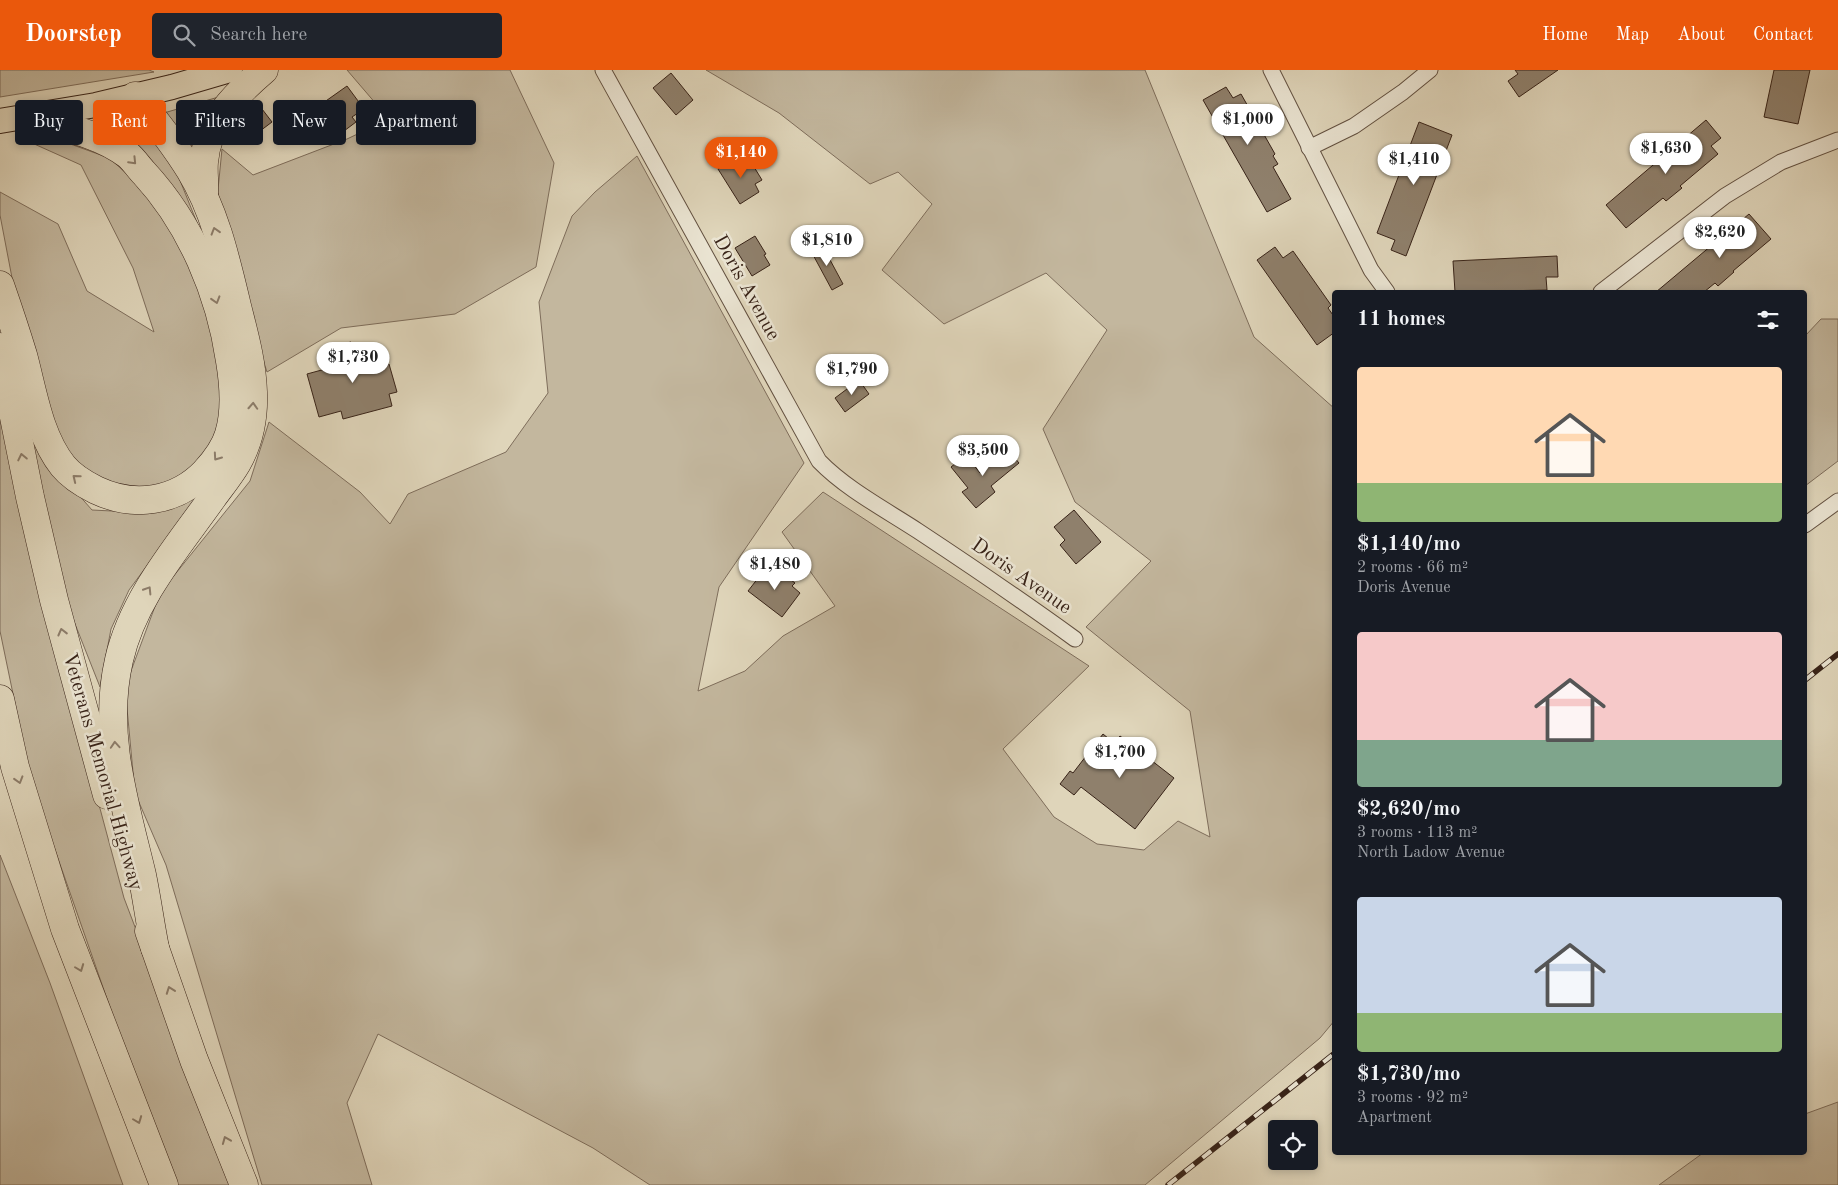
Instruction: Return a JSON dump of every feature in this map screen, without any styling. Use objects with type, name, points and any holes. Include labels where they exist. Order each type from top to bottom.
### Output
[{"type":"highway","points":[[204,198],[204,163],[207,143],[213,126],[234,98],[264,70]]},
{"type":"highway","points":[[135,96],[155,120],[190,170],[204,198],[230,277],[250,359],[253,393],[249,436],[237,464],[147,591],[123,643],[118,663],[112,709],[115,753],[124,802],[142,877],[155,948]]},
{"type":"highway","points":[[0,285],[52,450],[73,476],[85,485],[114,498],[147,501],[167,497],[183,490],[211,466],[229,436],[233,417],[233,380],[226,337],[214,292],[192,244],[166,200],[128,156],[96,136],[9,119]]},
{"type":"highway","name":"Veterans Memorial Highway","points":[[0,347],[30,497],[70,662],[118,836],[194,1060],[244,1185]]},
{"type":"highway","points":[[0,699],[15,767],[65,929],[164,1185]]},
{"type":"highway","points":[[0,780],[37,885],[65,929]]},
{"type":"main road","points":[[9,119],[96,105],[172,87],[230,70]]},
{"type":"street","name":"Doris Avenue","points":[[603,70],[819,462],[860,493],[1075,639]]},
{"type":"street","points":[[1271,70],[1371,270],[1386,290]]},
{"type":"street","points":[[1309,148],[1354,126],[1403,92],[1430,70]]},
{"type":"street","points":[[1604,290],[1725,196],[1781,162],[1838,140]]},
{"type":"street","points":[[1807,524],[1838,501]]},
{"type":"shaded area","points":[[0,70],[149,70],[154,72],[0,97]]},
{"type":"shaded area","points":[[347,70],[510,70],[554,163],[536,267],[455,314],[341,328],[267,372],[216,210],[222,149],[253,175],[331,145],[346,145],[346,139],[356,135],[356,145],[476,145],[476,100],[373,100]]},
{"type":"shaded area","points":[[706,70],[1145,70],[1254,337],[1332,406],[1332,1024],[1320,1038],[1145,1185],[650,1185],[593,1148],[378,1034],[347,1103],[372,1185],[262,1185],[166,865],[135,793],[125,687],[160,593],[250,481],[269,422],[360,492],[390,524],[408,494],[506,452],[548,393],[539,302],[572,216],[595,192],[637,156],[804,463],[719,587],[698,691],[745,671],[783,636],[835,606],[782,532],[823,492],[1089,666],[1003,749],[1054,817],[1097,844],[1144,850],[1178,821],[1210,837],[1190,711],[1086,627],[1151,561],[1075,502],[1043,429],[1107,330],[1046,273],[944,324],[882,270],[932,204],[898,172],[870,184],[779,113]]},
{"type":"shaded area","points":[[222,96],[219,100],[208,100]]},
{"type":"shaded area","points":[[176,109],[176,136],[166,125],[166,112]]},
{"type":"shaded area","points":[[36,145],[73,145],[109,158],[150,194],[194,269],[218,341],[224,402],[209,454],[171,486],[130,492],[91,479],[66,457],[54,431],[13,283],[0,215],[0,192],[58,224],[87,291],[154,332],[133,268],[81,165]]},
{"type":"shaded area","points":[[116,145],[161,145],[173,163],[210,255]]},
{"type":"shaded area","points":[[185,145],[194,145],[192,153]]},
{"type":"shaded area","points":[[1821,319],[1838,319],[1838,461],[1807,484],[1807,334]]},
{"type":"shaded area","points":[[0,388],[46,607],[124,898],[233,1185],[172,1185],[31,781],[0,631]]},
{"type":"shaded area","points":[[32,442],[92,510],[152,513],[208,483],[129,590],[111,629],[100,687],[60,586]]},
{"type":"shaded area","points":[[0,855],[50,983],[123,1185],[0,1185]]},
{"type":"shaded area","points":[[1838,1102],[1838,1185],[1659,1185],[1700,1155],[1807,1155],[1807,1113]]},
{"type":"building","points":[[1515,70],[1558,70],[1519,97],[1508,81],[1518,74]]},
{"type":"building","points":[[1774,70],[1810,70],[1798,124],[1764,117]]},
{"type":"building","points":[[671,73],[693,100],[676,115],[653,88]]},
{"type":"building","points":[[347,86],[357,100],[356,114],[352,117],[356,122],[346,130],[346,100],[327,100]]},
{"type":"building","points":[[1226,87],[1233,98],[1241,94],[1275,154],[1273,156],[1278,164],[1273,167],[1291,199],[1267,212],[1203,100]]},
{"type":"building","points":[[263,110],[272,122],[263,129]]},
{"type":"building","points":[[1706,120],[1721,138],[1711,146],[1718,154],[1680,186],[1682,188],[1666,201],[1663,198],[1626,228],[1606,205]]},
{"type":"building","points":[[1419,122],[1452,135],[1406,256],[1391,250],[1395,240],[1377,233]]},
{"type":"building","points":[[739,156],[745,165],[751,162],[762,180],[755,184],[759,192],[740,204],[718,169]]},
{"type":"building","points":[[1749,214],[1771,239],[1718,286],[1715,283],[1706,290],[1658,290]]},
{"type":"building","points":[[755,236],[766,254],[764,255],[770,265],[752,276],[735,248]]},
{"type":"building","points":[[822,245],[843,284],[832,290],[811,251]]},
{"type":"building","points":[[1275,247],[1283,258],[1293,251],[1331,305],[1328,308],[1332,314],[1332,334],[1317,345],[1257,260]]},
{"type":"building","points":[[1557,256],[1558,277],[1546,277],[1547,290],[1455,290],[1453,261]]},
{"type":"building","points":[[351,342],[354,355],[379,348],[384,365],[389,364],[397,392],[389,394],[392,406],[343,419],[341,411],[319,417],[307,374],[340,365],[334,346]]},
{"type":"building","points":[[859,380],[869,394],[845,412],[835,398]]},
{"type":"building","points":[[1008,450],[1019,463],[991,486],[995,492],[976,508],[962,492],[968,488],[951,467],[966,455],[980,473]]},
{"type":"building","points":[[1074,510],[1101,542],[1076,564],[1060,545],[1065,540],[1054,527]]},
{"type":"building","points":[[766,568],[774,574],[778,570],[795,583],[792,586],[800,593],[782,617],[748,591]]},
{"type":"building","points":[[1103,734],[1114,743],[1120,736],[1174,778],[1135,829],[1081,787],[1074,795],[1060,784],[1070,771],[1073,773]]},
{"type":"railway","points":[[1807,678],[1838,654]]},
{"type":"railway","points":[[1168,1185],[1332,1055]]}]
